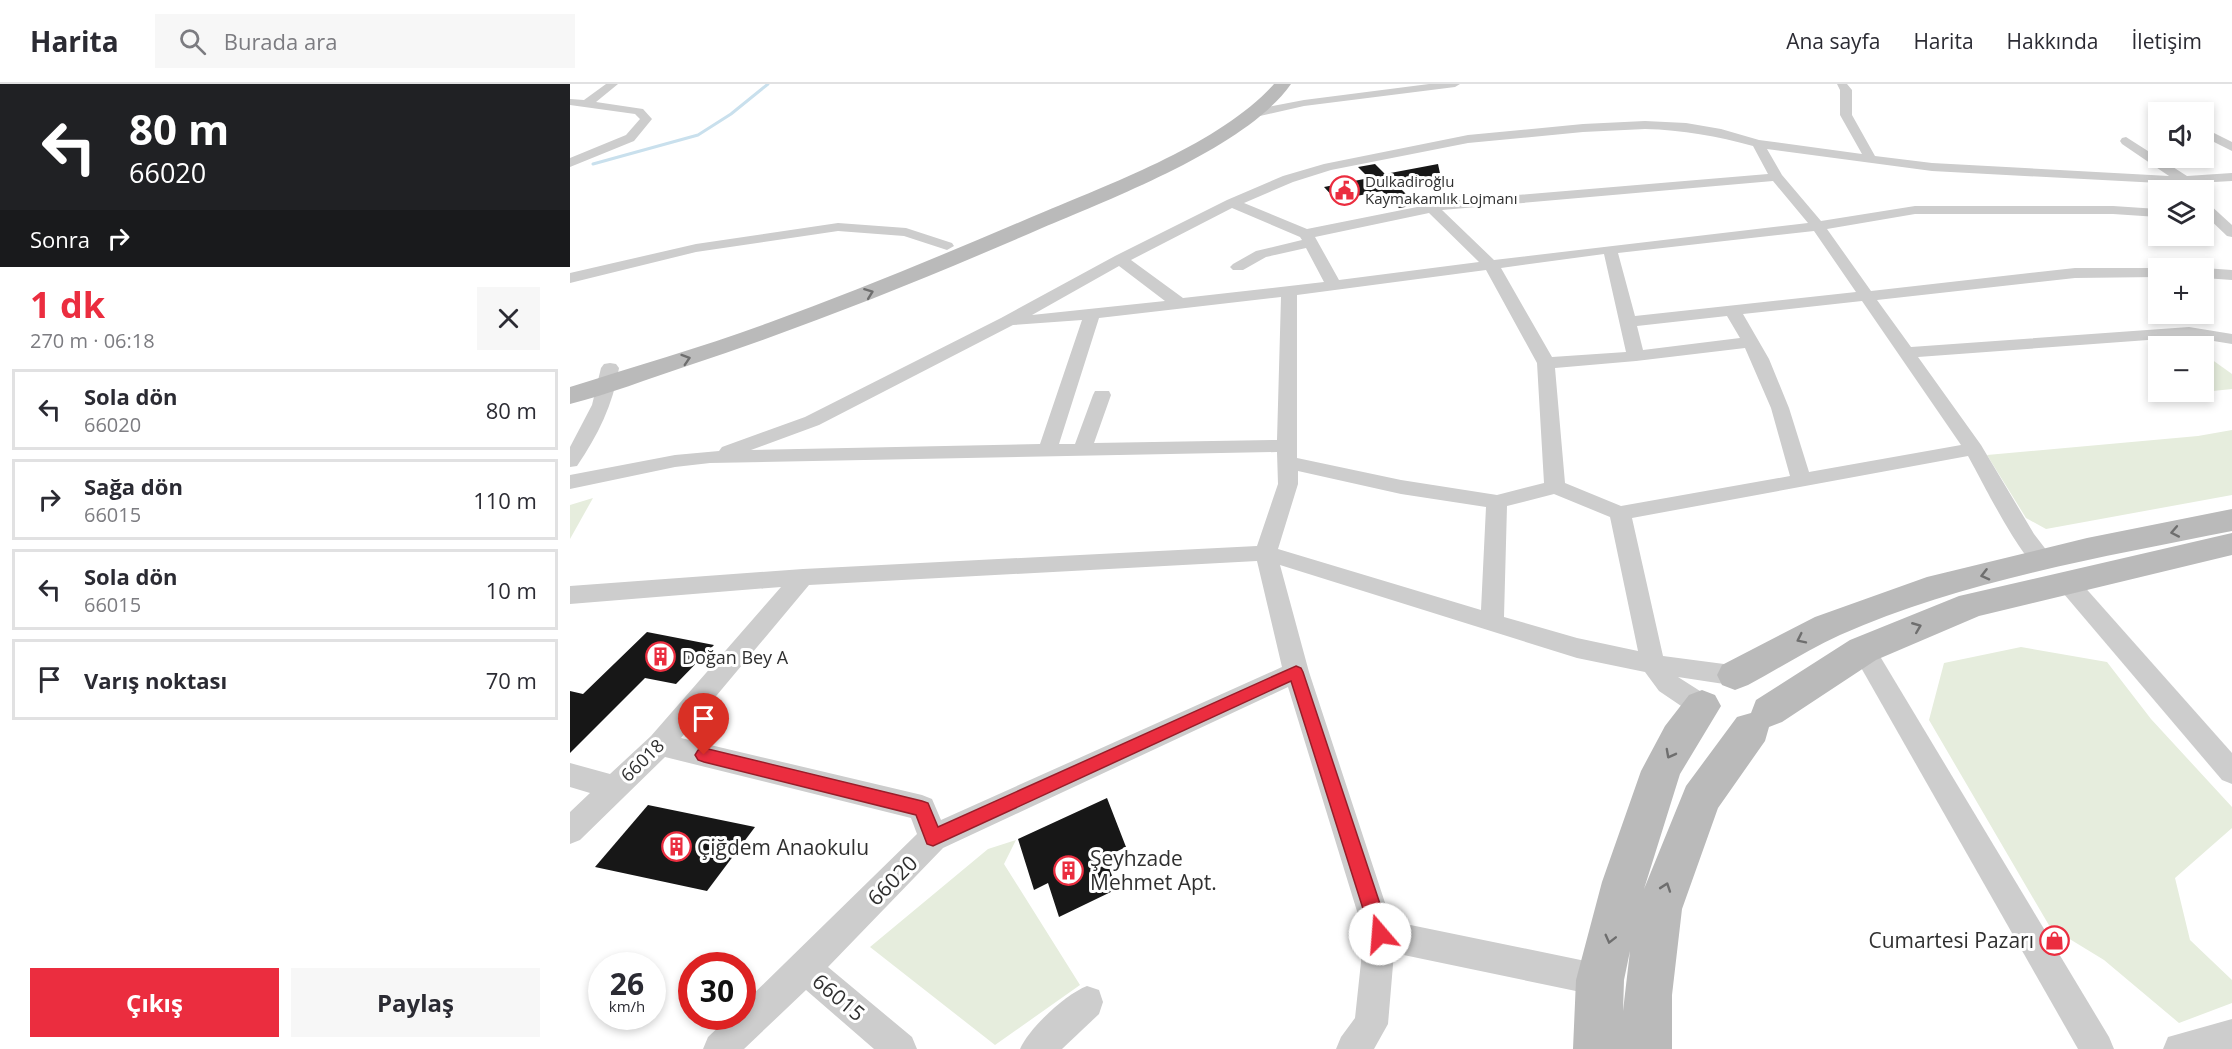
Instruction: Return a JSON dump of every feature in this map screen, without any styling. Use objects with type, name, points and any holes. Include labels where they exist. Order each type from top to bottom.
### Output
[{"type":"main road","points":[[570,396],[609,377],[947,246],[1123,170],[1211,126],[1242,103],[1259,84]]},
{"type":"main road","points":[[570,381],[609,377],[775,329],[904,280],[1139,179],[1173,162],[1251,114],[1283,84]]},
{"type":"main road","points":[[1721,685],[1708,714],[1729,727],[1760,720],[1863,650],[2055,571],[2232,520]]},
{"type":"main road","points":[[1598,1049],[1600,980],[1624,882],[1661,771],[1679,738],[1721,685],[1827,626],[1927,589],[2232,544]]},
{"type":"main road","points":[[1647,1049],[1648,994],[1659,909],[1701,799],[1760,720],[1768,702],[1756,685],[1721,685]]},
{"type":"street","points":[[586,104],[613,84]]},
{"type":"street","points":[[1251,114],[1313,102],[1455,84]]},
{"type":"street","points":[[1842,84],[1846,90],[1846,115],[1871,159]]},
{"type":"street","points":[[570,102],[639,111],[646,119],[630,138],[570,163]]},
{"type":"street","points":[[710,457],[812,421],[1007,322],[1120,259],[1232,202],[1288,179],[1329,167],[1468,139],[1645,125],[1686,127],[1721,133],[1758,144],[1932,167],[2148,181]]},
{"type":"street","points":[[2214,137],[2232,147]]},
{"type":"street","points":[[2126,141],[2179,180]]},
{"type":"street","points":[[1758,144],[1776,177],[1818,226],[1974,449],[2026,539],[2232,772]]},
{"type":"street","points":[[1238,267],[1261,254],[1308,238],[1432,208],[1776,177]]},
{"type":"street","points":[[2208,180],[2232,177]]},
{"type":"street","points":[[1232,202],[1308,238],[1334,285]]},
{"type":"street","points":[[1432,208],[1492,266],[1546,363],[1555,487]]},
{"type":"street","points":[[1007,322],[1289,291],[1610,249],[1818,226],[1915,210],[2113,210],[2148,212]]},
{"type":"street","points":[[2214,220],[2232,233]]},
{"type":"street","points":[[570,278],[696,248],[838,227],[906,232],[947,246]]},
{"type":"street","points":[[1610,249],[1636,356]]},
{"type":"street","points":[[1120,259],[1179,303]]},
{"type":"street","points":[[1629,322],[1866,294],[2075,273],[2148,272]]},
{"type":"street","points":[[2214,274],[2232,275]]},
{"type":"street","points":[[1289,291],[1288,484],[1266,554],[1296,672],[1380,934],[1371,1024],[1353,1049]]},
{"type":"street","points":[[1732,310],[1760,359],[1780,408],[1802,481]]},
{"type":"street","points":[[1047,452],[1092,314]]},
{"type":"street","points":[[1906,352],[2189,332],[2232,339]]},
{"type":"street","points":[[1546,363],[1636,356],[1751,342]]},
{"type":"street","points":[[570,461],[582,445],[609,377]]},
{"type":"street","points":[[1082,451],[1102,395]]},
{"type":"street","points":[[570,482],[675,461],[710,457],[1082,451],[1287,454],[1401,487],[1497,502],[1555,487],[1620,513],[1974,449]]},
{"type":"street","points":[[1492,622],[1497,502]]},
{"type":"street","points":[[1620,513],[1653,664],[1668,684],[1721,685]]},
{"type":"street","points":[[570,595],[803,577],[1266,554],[1577,648],[1653,664],[1721,685]]},
{"type":"street","name":"66018","points":[[570,831],[660,744],[803,577]]},
{"type":"street","points":[[1863,650],[2097,1049]]},
{"type":"street","name":"66020","points":[[720,1049],[805,968],[933,838],[1296,672]]},
{"type":"street","points":[[660,744],[922,808],[933,838]]},
{"type":"street","points":[[570,775],[614,787]]},
{"type":"street","points":[[1380,934],[1600,980]]},
{"type":"street","name":"66015","points":[[805,968],[900,1049]]},
{"type":"street","points":[[1037,1049],[1087,1002]]},
{"type":"street","points":[[2180,1049],[2232,1036]]},
{"type":"green space","points":[[2214,361],[2232,374],[2232,389],[2214,391]]},
{"type":"green space","points":[[2232,430],[2232,495],[2046,529],[2026,518],[1987,455],[2198,436]]},
{"type":"green space","points":[[593,498],[570,539],[570,505]]},
{"type":"green space","points":[[2021,647],[2107,662],[2151,719],[2232,807],[2232,828],[2175,878],[2190,940],[2232,980],[2232,1003],[2179,1023],[2104,960],[2050,927],[1929,720],[1944,663]]},
{"type":"green space","points":[[1016,840],[1004,864],[1080,985],[995,1045],[870,947],[988,849]]},
{"type":"building","points":[[1375,164],[1385,174],[1438,164],[1441,178],[1398,186],[1417,205],[1399,208],[1382,191],[1336,200],[1324,187],[1369,178],[1358,167]]},
{"type":"building","points":[[647,632],[714,645],[676,684],[645,678],[570,753],[570,691],[583,694]]},
{"type":"building","name":"Şeyhzade Mehmet Apt.","points":[[1107,798],[1126,847],[1105,857],[1117,889],[1059,917],[1048,883],[1034,890],[1018,839]]},
{"type":"building","name":"Çiğdem Anaokulu","points":[[648,805],[755,827],[707,891],[595,867]]},
{"type":"waterway","points":[[593,164],[698,135],[731,114],[768,84]]},
{"type":"place","name":"Dulkadiroğlu Kaymakamlık Lojmanı","points":[[1344,190]]},
{"type":"place","name":"Doğan Bey A","points":[[661,657]]},
{"type":"place","name":"Çiğdem Anaokulu","points":[[676,847]]},
{"type":"place","name":"Şeyhzade Mehmet Apt.","points":[[1069,870]]},
{"type":"place","name":"Cumartesi Pazarı","points":[[2055,940]]},
{"type":"route","points":[[704,755],[922,808],[933,838],[1296,672],[1380,934]]}]
